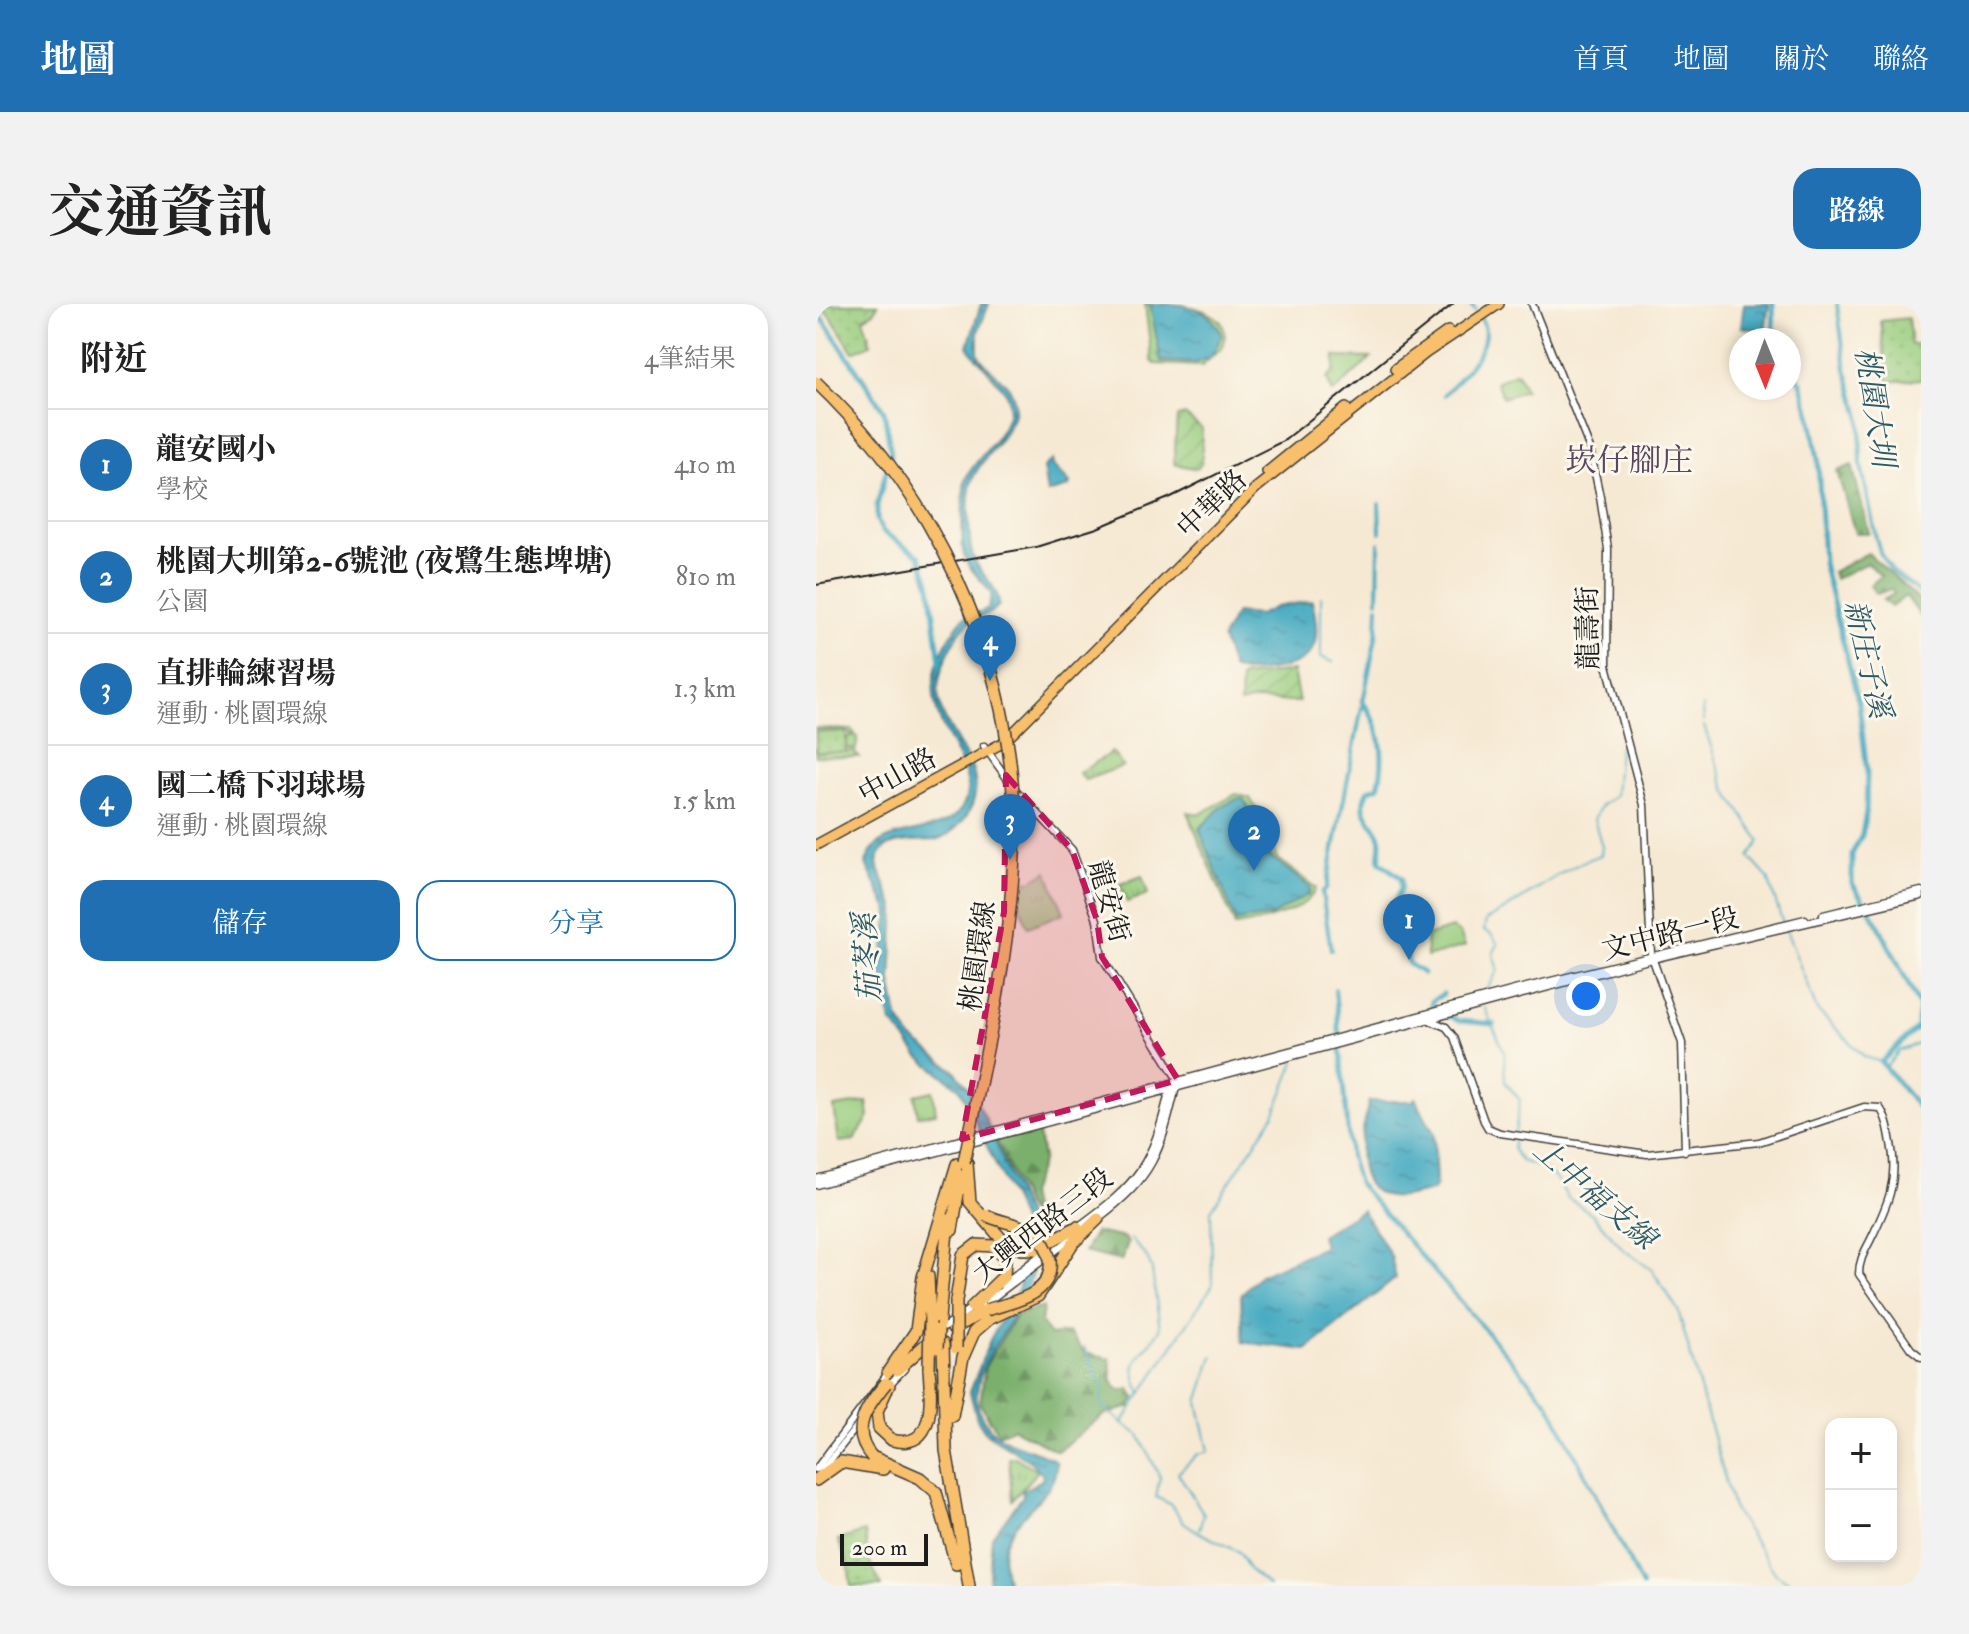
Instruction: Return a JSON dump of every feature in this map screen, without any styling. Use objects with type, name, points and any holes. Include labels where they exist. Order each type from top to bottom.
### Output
[{"type":"highway","name":"桃園環線","points":[[816,382],[877,448],[946,553],[984,651],[1005,732],[1012,791],[1013,872],[984,1136],[962,1163]]},
{"type":"highway","name":"桃園環線","points":[[816,391],[856,432],[891,477],[939,556],[976,643],[1000,735],[1008,815],[1004,912],[942,1267],[938,1416],[954,1535],[969,1586]]},
{"type":"highway","points":[[962,1163],[974,1209],[1000,1239],[1017,1248],[1048,1251],[1077,1227]]},
{"type":"highway","points":[[961,1586],[954,1535],[940,1498],[925,1481],[872,1457],[863,1444],[860,1426],[867,1408],[914,1336],[923,1277],[962,1163]]},
{"type":"highway","points":[[937,1236],[928,1277],[941,1327],[929,1368],[930,1416],[924,1430],[912,1440],[892,1440],[879,1428],[877,1411],[888,1380],[941,1327],[1033,1294],[1045,1282],[1050,1263],[1046,1247],[1037,1236],[986,1215],[974,1204],[966,1185]]},
{"type":"highway","points":[[952,1416],[965,1350],[982,1324],[1038,1296],[1073,1243],[1098,1219]]},
{"type":"highway","points":[[954,1510],[952,1416],[956,1301],[963,1255],[976,1245],[994,1246],[1005,1260],[1004,1276],[972,1307]]},
{"type":"highway","name":"桃園環線","points":[[940,1346],[954,1535]]},
{"type":"highway","points":[[816,1479],[833,1465],[845,1462],[925,1481]]},
{"type":"main road","name":"中華路","points":[[985,749],[1010,730],[1246,490],[1423,347],[1489,304]]},
{"type":"main road","name":"中華路","points":[[975,755],[1024,724],[1256,488],[1426,353],[1499,304]]},
{"type":"main road","name":"中山路","points":[[816,842],[975,755]]},
{"type":"street","name":"龍壽街","points":[[1532,304],[1589,446],[1600,497],[1608,549],[1607,665],[1644,805],[1652,956],[1682,1043],[1685,1151]]},
{"type":"street","name":"龍安街","points":[[985,749],[1014,788],[1072,850],[1097,920],[1102,957],[1175,1085]]},
{"type":"street","name":"文中路一段","points":[[1175,1085],[1652,956],[1921,893]]},
{"type":"street","points":[[1430,1016],[1454,1037],[1488,1128],[1516,1136],[1630,1154],[1685,1151],[1759,1142],[1864,1107],[1880,1108],[1892,1149],[1894,1185],[1886,1211],[1860,1261],[1859,1274],[1911,1349],[1921,1357]]},
{"type":"street","points":[[816,1182],[1175,1085]]},
{"type":"street","points":[[984,1136],[1175,1085]]},
{"type":"street","name":"大興西路三段","points":[[941,1327],[1015,1278],[1048,1251],[1129,1195],[1150,1169],[1165,1132],[1175,1085]]},
{"type":"street","name":"大興西路三段","points":[[1077,1227],[1119,1197],[1138,1176],[1156,1142],[1175,1085]]},
{"type":"street","name":"大興西路三段","points":[[941,1327],[1015,1278]]},
{"type":"street","points":[[816,1466],[839,1433],[845,1431],[888,1380]]},
{"type":"street","points":[[816,1479],[888,1380]]},
{"type":"highlighted area","points":[[1006,775],[1072,850],[1097,920],[1102,957],[1178,1080],[962,1139],[1004,912]]},
{"type":"green space","points":[[818,304],[878,304],[874,312],[863,318],[871,344],[853,352],[831,317]]},
{"type":"green space","points":[[1145,304],[1198,308],[1214,316],[1223,325],[1223,347],[1202,366],[1155,364],[1152,361]]},
{"type":"green space","points":[[1908,318],[1911,345],[1921,344],[1921,379],[1887,382],[1881,321]]},
{"type":"green space","points":[[1335,356],[1371,358],[1333,393],[1327,379],[1334,371]]},
{"type":"green space","points":[[1517,372],[1525,390],[1503,398],[1496,382]]},
{"type":"green space","points":[[1185,415],[1202,429],[1202,462],[1197,469],[1174,464],[1177,417]]},
{"type":"green space","points":[[1852,465],[1869,533],[1855,533],[1837,471]]},
{"type":"green space","points":[[1868,553],[1921,602],[1921,617],[1906,596],[1891,607],[1883,600],[1894,594],[1892,589],[1876,594],[1870,585],[1881,576],[1867,563],[1835,579],[1832,572]]},
{"type":"green space","points":[[1293,671],[1299,702],[1255,700],[1240,704],[1241,677]]},
{"type":"green space","points":[[816,728],[852,730],[858,738],[855,753],[859,757],[816,756],[816,752],[851,752],[853,749],[847,749],[847,737],[854,736],[846,732],[816,731]]},
{"type":"green space","points":[[816,731],[846,732],[846,753],[816,752]]},
{"type":"green space","points":[[1112,752],[1123,766],[1085,780],[1079,773]]},
{"type":"green space","points":[[1236,794],[1250,798],[1269,831],[1277,858],[1316,888],[1303,904],[1293,910],[1235,926],[1187,812],[1200,814]]},
{"type":"green space","points":[[1047,871],[1064,913],[1028,927],[1015,893],[1017,875],[1021,880],[1032,881]]},
{"type":"green space","points":[[1142,876],[1148,894],[1127,902],[1120,884]]},
{"type":"green space","points":[[1452,928],[1460,933],[1465,946],[1427,957],[1426,936]]},
{"type":"green space","points":[[933,1091],[936,1113],[918,1116],[915,1095]]},
{"type":"green space","points":[[867,1102],[869,1117],[854,1140],[839,1142],[834,1107]]},
{"type":"green space","points":[[1038,1128],[1043,1159],[1029,1194],[1035,1226],[996,1139]]},
{"type":"green space","points":[[1095,1232],[1125,1238],[1128,1243],[1121,1261],[1084,1252]]},
{"type":"green space","points":[[1043,1307],[1041,1323],[1050,1335],[1069,1333],[1084,1352],[1110,1359],[1111,1379],[1119,1391],[1130,1389],[1135,1398],[1130,1407],[1104,1415],[1057,1451],[1013,1428],[999,1434],[980,1404],[985,1367],[1017,1314]]},
{"type":"green space","points":[[1015,1457],[1038,1471],[1012,1500],[1009,1458]]},
{"type":"green space","points":[[865,1532],[868,1559],[882,1586],[851,1586],[848,1564],[838,1540]]},
{"type":"water","points":[[981,304],[989,304],[978,332],[978,354],[1008,386],[1015,403],[1009,426],[973,478],[969,500],[972,551],[975,561],[995,589],[999,605],[969,623],[960,633],[942,670],[938,695],[942,712],[968,760],[974,776],[975,793],[969,811],[952,832],[938,839],[893,844],[885,848],[877,864],[895,909],[891,980],[898,1018],[911,1038],[955,1071],[969,1089],[985,1117],[1036,1238],[1035,1260],[1027,1290],[985,1364],[977,1400],[982,1417],[995,1433],[1056,1461],[1051,1484],[1008,1536],[1003,1557],[1008,1586],[988,1586],[992,1537],[1023,1496],[1022,1491],[1042,1480],[1043,1475],[1031,1462],[987,1434],[977,1419],[970,1392],[990,1340],[1019,1288],[1024,1242],[1020,1216],[960,1089],[919,1057],[891,1021],[882,989],[889,912],[866,864],[872,850],[883,841],[942,824],[955,816],[964,804],[968,787],[964,770],[938,715],[934,694],[936,669],[955,628],[965,617],[988,608],[992,596],[968,564],[963,551],[966,478],[1001,431],[1009,410],[1006,394],[968,346]]},
{"type":"water","points":[[1150,304],[1174,304],[1202,311],[1222,334],[1212,357],[1195,363],[1161,361]]},
{"type":"water","points":[[1744,304],[1769,304],[1765,328],[1741,327]]},
{"type":"water","points":[[1052,460],[1053,466],[1070,483],[1069,487],[1047,493],[1043,468]]},
{"type":"water","points":[[1312,601],[1315,641],[1306,658],[1264,671],[1245,672],[1232,668],[1222,638],[1236,613],[1259,615],[1276,607]]},
{"type":"water","points":[[1243,799],[1256,819],[1270,856],[1310,887],[1309,894],[1271,916],[1236,921],[1199,829],[1221,807]]},
{"type":"water","points":[[1415,1098],[1434,1133],[1436,1185],[1432,1191],[1414,1195],[1382,1195],[1371,1188],[1361,1166],[1360,1152],[1369,1101],[1413,1101]]},
{"type":"water","points":[[1362,1210],[1391,1256],[1396,1278],[1306,1350],[1243,1342],[1241,1295],[1260,1275],[1324,1247],[1321,1235]]},
{"type":"waterway","points":[[1470,304],[1475,310]]},
{"type":"waterway","name":"新庄子溪","points":[[1773,304],[1774,328]]},
{"type":"waterway","name":"桃園大圳","points":[[1837,304],[1846,369],[1860,416],[1861,465],[1876,538],[1881,555],[1892,571],[1921,594]]},
{"type":"waterway","points":[[816,309],[884,411],[891,454],[877,505],[877,520],[883,532],[920,556],[930,585],[940,662]]},
{"type":"waterway","points":[[1444,395],[1481,349],[1485,329],[1481,319]]},
{"type":"waterway","name":"新庄子溪","points":[[1801,383],[1818,459],[1823,563],[1859,704],[1867,772],[1866,812],[1862,835],[1852,854],[1852,883],[1877,922],[1919,1005],[1918,1027],[1881,1062],[1921,1111]]},
{"type":"waterway","points":[[1379,504],[1380,532]]},
{"type":"waterway","points":[[1378,600],[1379,543]]},
{"type":"waterway","points":[[1321,597],[1321,657],[1333,662]]},
{"type":"waterway","points":[[1331,950],[1322,892],[1326,889],[1377,631],[1378,606]]},
{"type":"waterway","points":[[1362,701],[1374,720],[1382,753],[1378,787],[1368,790],[1364,810],[1380,837],[1380,862],[1401,878],[1401,888],[1393,906],[1409,964],[1423,973]]},
{"type":"waterway","points":[[1703,706],[1704,721]]},
{"type":"waterway","points":[[1704,726],[1726,790],[1760,841],[1749,857],[1768,878],[1783,924]]},
{"type":"waterway","name":"上中福支線","points":[[1483,996],[1498,970],[1493,954],[1498,944],[1491,934],[1484,931],[1486,920],[1556,876],[1601,855],[1602,847],[1594,819],[1601,806],[1615,796],[1619,747]]},
{"type":"waterway","points":[[1786,930],[1817,1010],[1865,1057],[1881,1062]]},
{"type":"waterway","points":[[1335,989],[1350,1156],[1358,1183],[1549,1404],[1642,1586]]},
{"type":"waterway","points":[[1443,994],[1432,1001],[1431,1007],[1459,1021],[1494,1024]]},
{"type":"waterway","name":"上中福支線","points":[[1484,1007],[1504,1051],[1505,1082],[1520,1100],[1515,1133]]},
{"type":"waterway","points":[[1886,1067],[1899,1051],[1921,1043]]},
{"type":"waterway","points":[[1269,1586],[1249,1569],[1239,1552],[1198,1532],[1182,1521],[1172,1505],[1156,1497],[1160,1477],[1139,1435],[1122,1423],[1212,1286],[1211,1210],[1274,1115],[1295,1062]]},
{"type":"waterway","name":"上中福支線","points":[[1514,1139],[1513,1149],[1521,1161],[1543,1168],[1556,1179],[1568,1198],[1591,1213],[1624,1250],[1652,1270],[1678,1310],[1733,1508],[1775,1573],[1794,1586]]},
{"type":"waterway","points":[[1131,1239],[1147,1257],[1152,1270],[1160,1329],[1135,1364],[1134,1372],[1141,1393]]},
{"type":"waterway","points":[[1084,1347],[1103,1388],[1101,1405],[1122,1423]]},
{"type":"waterway","points":[[1199,1529],[1204,1514],[1178,1473],[1198,1454],[1209,1451],[1198,1402],[1213,1356]]},
{"type":"railway","points":[[816,585],[1036,547],[1097,528],[1171,497],[1285,440],[1453,304]]},
{"type":"place","name":"國二橋下羽球場","points":[[990,681]]},
{"type":"place","name":"直排輪練習場","points":[[1010,860]]},
{"type":"place","name":"桃園大圳第2-6號池 (夜鷺生態埤塘)","points":[[1254,871]]},
{"type":"place","name":"龍安國小","points":[[1409,960]]},
{"type":"district","name":"崁仔腳庄","points":[[1629,460]]},
{"type":"water label","name":"茄苳溪","points":[[867,958]]}]
